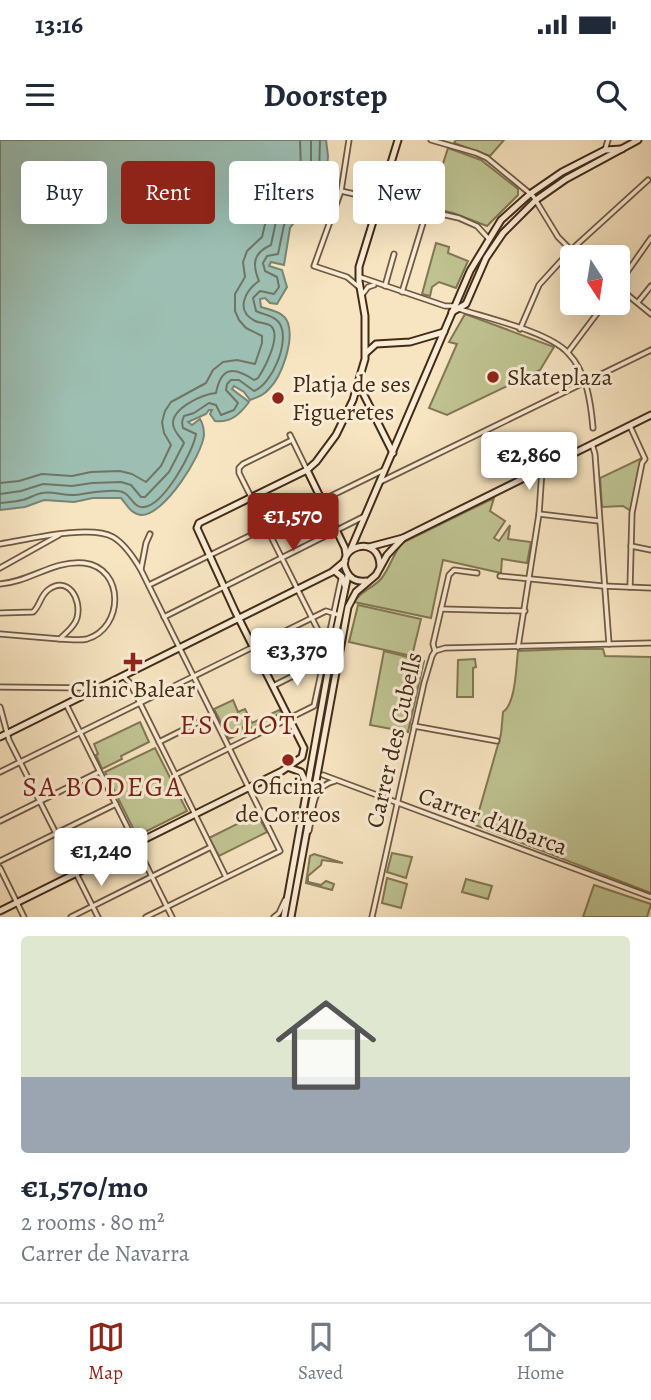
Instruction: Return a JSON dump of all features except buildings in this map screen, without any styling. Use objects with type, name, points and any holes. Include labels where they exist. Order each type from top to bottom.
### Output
[{"type":"street","points":[[349,140],[341,191],[314,266],[347,277],[360,288]]},
{"type":"street","points":[[391,161],[398,140]]},
{"type":"street","points":[[431,140],[448,142],[487,158],[536,200],[565,245]]},
{"type":"street","points":[[605,150],[608,140]]},
{"type":"street","points":[[359,273],[376,284],[444,306],[467,301],[486,258],[503,233],[536,200],[566,179],[638,140]]},
{"type":"street","points":[[274,917],[281,915],[287,899],[337,614],[341,574],[470,271],[501,220],[530,194],[562,172],[605,150],[622,149]]},
{"type":"street","points":[[577,245],[648,180]]},
{"type":"street","points":[[341,191],[353,194]]},
{"type":"street","points":[[445,215],[467,221],[484,231],[488,238]]},
{"type":"street","points":[[0,911],[300,760],[304,748],[223,588],[197,528],[199,523],[307,470],[328,447],[353,400],[366,353],[359,273],[372,224]]},
{"type":"street","points":[[402,292],[423,224]]},
{"type":"street","points":[[630,269],[651,238]]},
{"type":"street","points":[[385,287],[394,254]]},
{"type":"street","points":[[520,329],[539,285],[560,262]]},
{"type":"street","points":[[347,277],[359,273]]},
{"type":"street","points":[[362,296],[368,287],[376,284]]},
{"type":"street","points":[[638,302],[651,286]]},
{"type":"street","points":[[630,296],[651,314]]},
{"type":"street","points":[[457,305],[554,342],[568,352],[585,382],[591,402],[593,428]]},
{"type":"street","points":[[444,306],[452,314]]},
{"type":"street","points":[[568,352],[595,315]]},
{"type":"street","points":[[366,353],[374,345],[410,342],[444,332]]},
{"type":"street","points":[[365,333],[380,344]]},
{"type":"street","points":[[428,338],[434,341],[437,349]]},
{"type":"street","points":[[380,482],[651,350]]},
{"type":"street","points":[[359,384],[393,453]]},
{"type":"street","points":[[353,400],[365,399]]},
{"type":"street","points":[[175,775],[314,706],[326,646],[345,589],[341,574],[347,556],[358,547],[403,538],[651,415]]},
{"type":"street","points":[[630,426],[648,459],[642,463],[632,513],[630,587]]},
{"type":"street","points":[[289,435],[347,556]]},
{"type":"street","points":[[292,440],[239,468],[326,646]]},
{"type":"street","points":[[387,440],[398,440]]},
{"type":"street","points":[[592,444],[610,645]]},
{"type":"street","points":[[149,586],[386,469]]},
{"type":"street","points":[[519,648],[539,514],[542,470]]},
{"type":"street","points":[[364,480],[373,483],[377,490]]},
{"type":"street","points":[[539,514],[599,521]]},
{"type":"street","points":[[164,617],[367,515]]},
{"type":"street","points":[[361,528],[361,539],[379,557],[380,567]]},
{"type":"street","points":[[0,544],[88,532],[109,535],[123,546],[141,570],[280,850],[146,917]]},
{"type":"street","points":[[141,570],[150,534]]},
{"type":"street","points":[[0,568],[59,535]]},
{"type":"street","points":[[291,917],[346,614],[354,595],[376,575],[391,550],[403,538]]},
{"type":"street","points":[[631,546],[651,550]]},
{"type":"street","points":[[354,595],[379,578],[391,550]]},
{"type":"street","points":[[0,584],[15,583],[47,568],[86,563],[100,568],[111,579],[116,597],[110,618],[102,629],[88,639],[0,634]]},
{"type":"street","name":"Carrer des Cubells","points":[[372,917],[430,660],[435,651],[433,644],[450,572],[477,573]]},
{"type":"street","points":[[0,737],[298,589],[341,574],[355,580],[369,581]]},
{"type":"street","points":[[500,576],[651,588]]},
{"type":"street","points":[[0,613],[33,612],[46,591],[62,586],[74,592],[78,603],[77,618],[71,629],[60,639]]},
{"type":"street","points":[[441,609],[525,611]]},
{"type":"street","points":[[0,772],[326,611],[337,614]]},
{"type":"street","points":[[435,651],[445,648],[651,643]]},
{"type":"street","points":[[273,686],[315,666],[321,668]]},
{"type":"street","points":[[122,676],[130,683],[226,877]]},
{"type":"street","points":[[0,687],[93,690]]},
{"type":"street","points":[[66,704],[173,917]]},
{"type":"street","points":[[0,707],[7,733],[98,917]]},
{"type":"street","points":[[159,742],[213,715]]},
{"type":"street","points":[[415,726],[497,741]]},
{"type":"street","points":[[286,769],[295,768],[301,772],[307,788]]},
{"type":"street","points":[[0,821],[99,772]]},
{"type":"street","name":"Carrer d'Albarca","points":[[323,775],[651,897]]},
{"type":"street","points":[[304,846],[317,790],[324,784],[338,781]]},
{"type":"street","points":[[0,861],[116,804]]},
{"type":"street","points":[[71,917],[211,847]]},
{"type":"street","points":[[0,868],[24,917]]},
{"type":"green space","points":[[456,140],[504,140],[490,156],[454,143]]},
{"type":"green space","points":[[448,148],[481,160],[518,189],[518,195],[487,226],[445,211],[444,161]]},
{"type":"green space","points":[[436,243],[449,247],[448,253],[468,261],[456,288],[439,282],[432,287],[430,296],[422,294]]},
{"type":"green space","points":[[465,314],[554,347],[540,370],[447,415],[429,408],[457,344],[449,342]]},
{"type":"green space","points":[[642,458],[631,511],[623,506],[602,507],[600,478]]},
{"type":"green space","points":[[494,498],[490,511],[505,521],[494,538],[499,541],[510,525],[508,539],[531,542],[527,563],[502,559],[501,573],[443,560],[431,618],[354,602],[381,579],[402,543]]},
{"type":"green space","points":[[358,605],[421,619],[412,656],[349,642]]},
{"type":"green space","points":[[603,649],[605,656],[651,657],[651,893],[475,825],[501,734],[503,712],[513,693],[518,651]]},
{"type":"green space","points":[[384,651],[424,661],[408,732],[370,725]]},
{"type":"green space","points":[[475,659],[473,697],[457,697],[458,660]]},
{"type":"green space","points":[[233,700],[238,712],[245,709],[252,723],[279,710],[281,713],[229,739],[227,736],[244,727],[227,734],[214,709]]},
{"type":"green space","points":[[140,722],[149,742],[102,769],[94,744]]},
{"type":"green space","points":[[155,748],[187,811],[137,836],[105,772]]},
{"type":"green space","points":[[257,814],[267,832],[219,856],[209,838]]},
{"type":"green space","points":[[392,853],[412,857],[406,878],[387,872]]},
{"type":"green space","points":[[314,854],[343,863],[322,860],[321,865],[308,876],[308,882],[321,885],[326,881],[334,884],[332,890],[306,883],[310,856]]},
{"type":"green space","points":[[387,878],[407,884],[401,908],[382,903]]},
{"type":"green space","points":[[466,879],[492,886],[488,899],[462,892]]},
{"type":"green space","points":[[594,885],[651,904],[647,917],[583,917]]},
{"type":"water","points":[[0,140],[326,140],[328,161],[229,161],[229,224],[293,224],[284,265],[271,262],[269,266],[282,270],[287,287],[277,304],[270,303],[265,298],[260,299],[261,307],[280,314],[288,323],[286,358],[274,383],[265,393],[250,400],[234,386],[232,389],[249,402],[239,414],[230,419],[215,421],[210,414],[212,410],[209,410],[188,422],[192,425],[200,419],[203,425],[202,444],[197,456],[171,495],[150,513],[134,513],[121,498],[93,498],[74,502],[44,500],[25,507],[0,510]]},
{"type":"place","name":"Skateplaza","points":[[493,377]]},
{"type":"place","name":"Platja de ses Figueretes","points":[[278,398]]},
{"type":"place","name":"Clinic Balear","points":[[133,662]]},
{"type":"place","name":"Oficina de Correos","points":[[288,760]]},
{"type":"district","name":"ES CLOT","points":[[238,724]]},
{"type":"district","name":"SA BODEGA","points":[[103,786]]}]
